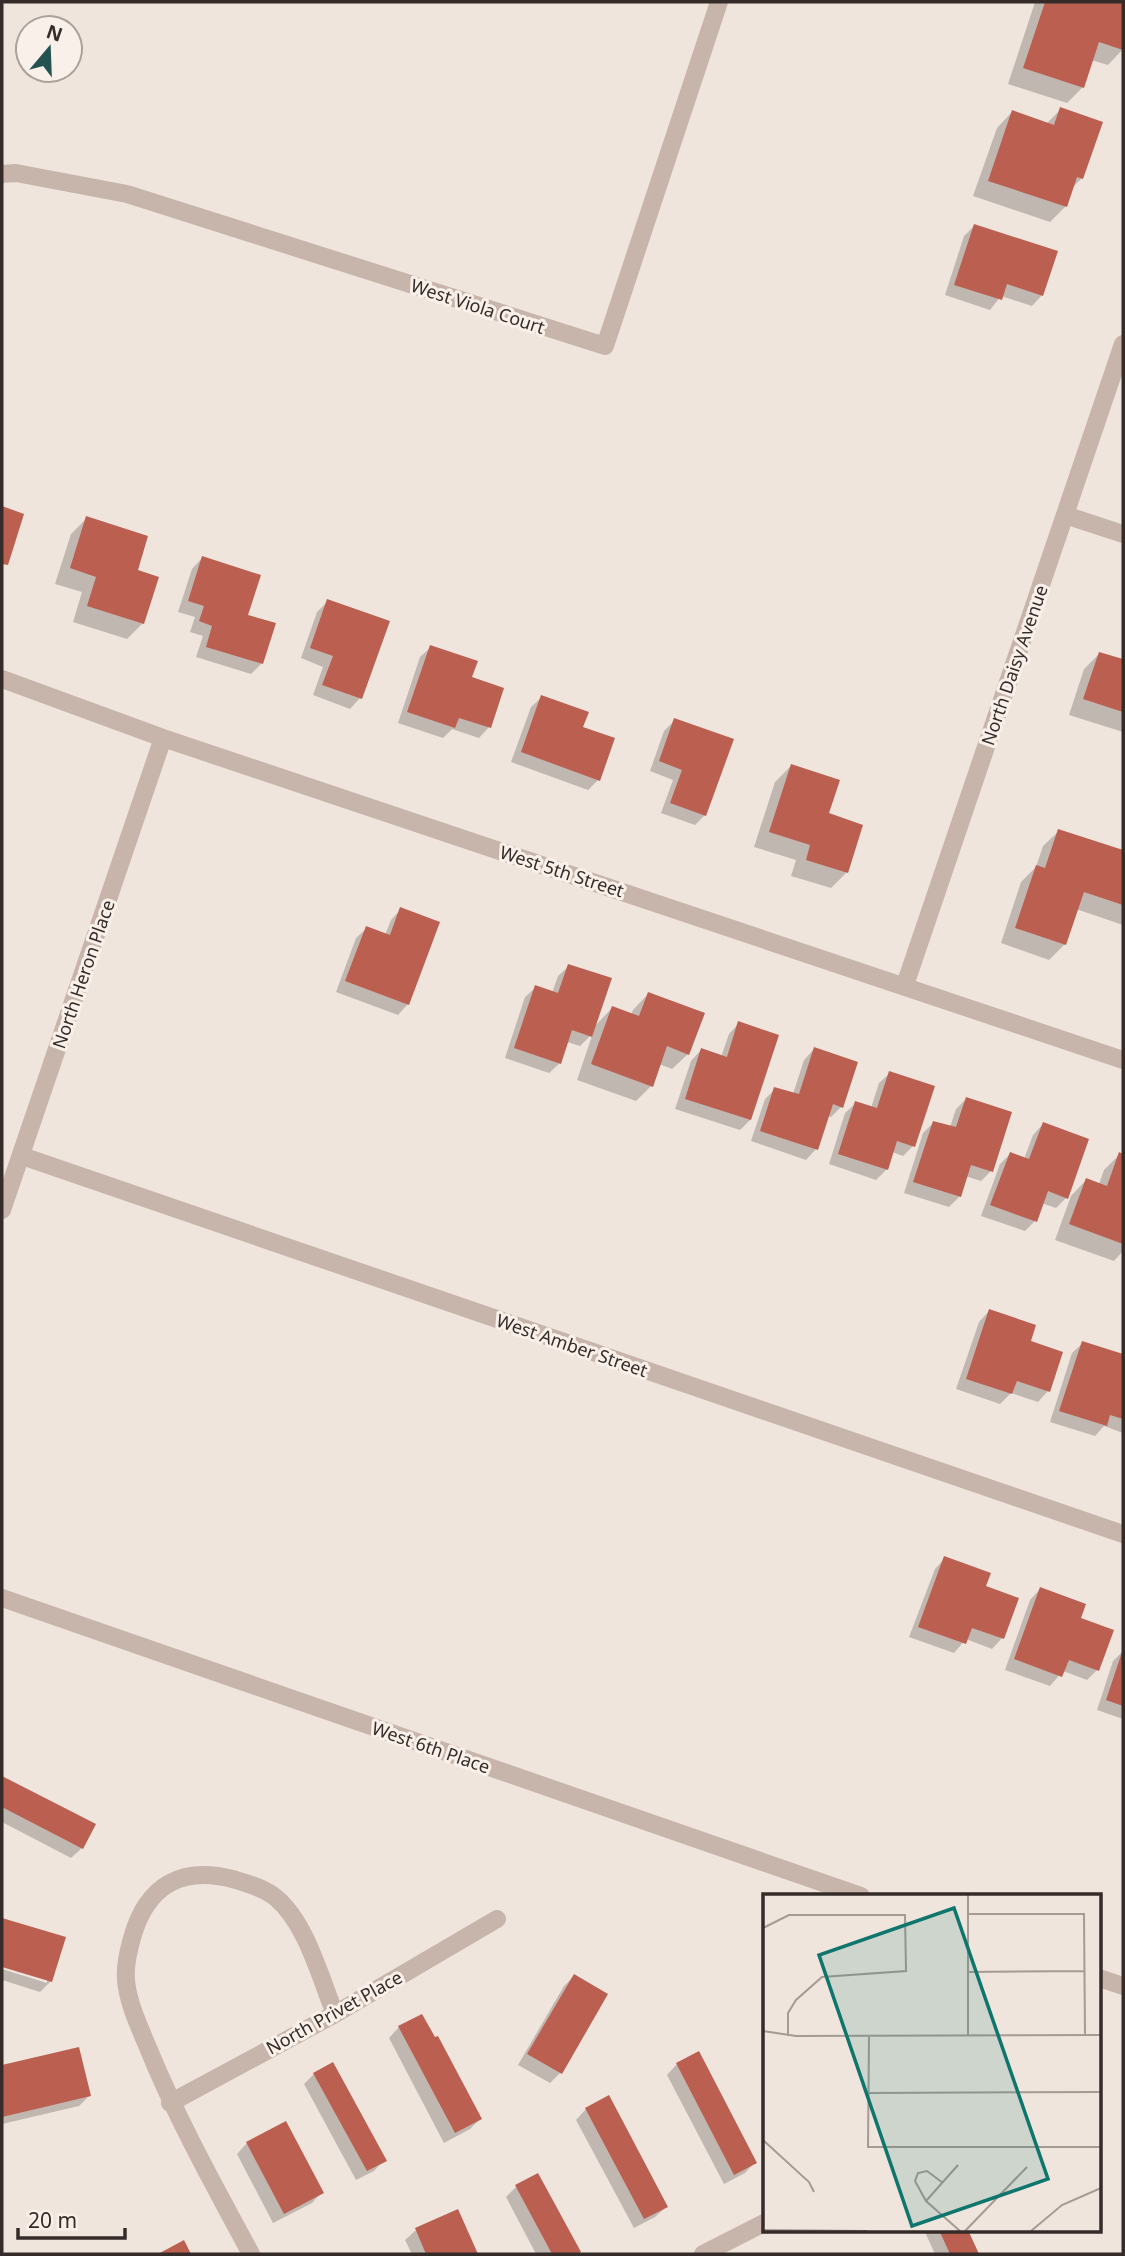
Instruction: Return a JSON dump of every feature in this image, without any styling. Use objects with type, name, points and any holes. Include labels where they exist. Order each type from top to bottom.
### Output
[{"type":"street","name":"West Viola Court","points":[[2,174],[16,173],[127,194],[605,346],[719,2]]},
{"type":"street","name":"North Daisy Avenue","points":[[905,985],[1123,344]]},
{"type":"street","points":[[1065,515],[1123,534]]},
{"type":"street","name":"West 5th Street","points":[[2,679],[163,738],[1123,1060]]},
{"type":"street","name":"North Heron Place","points":[[2,1210],[163,738]]},
{"type":"street","name":"West Amber Street","points":[[22,1156],[1123,1534]]},
{"type":"street","name":"West 6th Place","points":[[2,1598],[858,1894]]},
{"type":"street","points":[[251,2254],[170,2103],[134,2012],[127,1982],[126,1960],[136,1924],[159,1889],[178,1879],[195,1874],[215,1874],[252,1885],[273,1896],[289,1911],[299,1928],[335,2014]]},
{"type":"street","name":"North Privet Place","points":[[170,2103],[335,2014],[497,1919]]},
{"type":"street","points":[[1100,1978],[1123,1986]]},
{"type":"street","points":[[703,2254],[763,2224]]},
{"type":"building","points":[[1045,2],[1123,2],[1123,50],[1099,42],[1084,88],[1023,68]]},
{"type":"building","points":[[1060,107],[1103,122],[1083,179],[1077,177],[1067,207],[988,181],[1012,110],[1054,125]]},
{"type":"building","points":[[974,224],[1058,251],[1043,296],[1007,284],[1002,300],[954,285]]},
{"type":"building","points":[[2,506],[24,514],[8,565],[2,564]]},
{"type":"building","points":[[86,516],[148,536],[138,570],[159,577],[144,624],[87,606],[96,577],[70,568]]},
{"type":"building","points":[[202,556],[261,575],[248,615],[276,623],[263,664],[206,647],[212,626],[199,621],[204,606],[188,601]]},
{"type":"building","points":[[327,599],[390,621],[362,699],[322,685],[333,656],[310,648]]},
{"type":"building","points":[[430,645],[478,661],[472,677],[504,688],[491,728],[459,718],[455,728],[407,712]]},
{"type":"building","points":[[1099,652],[1123,659],[1123,712],[1083,699]]},
{"type":"building","points":[[541,695],[589,712],[583,727],[615,738],[600,781],[521,752]]},
{"type":"building","points":[[674,718],[734,739],[706,816],[670,803],[682,770],[659,761]]},
{"type":"building","points":[[791,764],[840,780],[829,813],[863,825],[848,873],[806,860],[810,845],[769,832]]},
{"type":"building","points":[[1058,829],[1123,850],[1123,905],[1084,892],[1066,945],[1015,928],[1036,865],[1045,868]]},
{"type":"building","points":[[400,907],[440,922],[409,1005],[345,981],[366,926],[390,935]]},
{"type":"building","points":[[568,964],[612,978],[592,1037],[572,1030],[561,1064],[514,1048],[535,985],[558,993]]},
{"type":"building","points":[[648,992],[705,1013],[689,1055],[667,1046],[653,1087],[591,1064],[612,1006],[639,1016]]},
{"type":"building","points":[[738,1021],[779,1035],[751,1120],[685,1099],[701,1048],[727,1057]]},
{"type":"building","points":[[814,1047],[858,1062],[843,1108],[833,1104],[818,1150],[760,1131],[774,1087],[799,1094]]},
{"type":"building","points":[[889,1071],[935,1086],[915,1147],[897,1141],[888,1170],[838,1154],[855,1101],[877,1108]]},
{"type":"building","points":[[966,1097],[1012,1112],[993,1172],[971,1165],[961,1197],[913,1182],[933,1121],[956,1127]]},
{"type":"building","points":[[1043,1122],[1089,1139],[1068,1199],[1048,1191],[1037,1222],[990,1205],[1010,1152],[1029,1159]]},
{"type":"building","points":[[1119,1152],[1123,1154],[1123,1244],[1069,1224],[1086,1178],[1107,1186]]},
{"type":"building","points":[[989,1309],[1036,1325],[1031,1341],[1063,1352],[1050,1392],[1017,1381],[1012,1394],[966,1379]]},
{"type":"building","points":[[1082,1341],[1123,1354],[1123,1419],[1110,1415],[1107,1426],[1059,1411]]},
{"type":"building","points":[[944,1556],[991,1573],[986,1586],[1019,1598],[1004,1639],[972,1628],[966,1644],[918,1627]]},
{"type":"building","points":[[1040,1587],[1086,1604],[1081,1618],[1114,1630],[1099,1671],[1069,1660],[1062,1677],[1014,1659]]},
{"type":"building","points":[[1123,1649],[1123,1706],[1106,1700]]},
{"type":"building","points":[[2,1776],[96,1824],[83,1849],[2,1807]]},
{"type":"building","points":[[2,1918],[66,1937],[52,1982],[2,1967]]},
{"type":"building","points":[[574,1974],[608,1994],[562,2074],[527,2054]]},
{"type":"building","points":[[422,2014],[435,2037],[438,2036],[482,2119],[455,2133],[398,2026]]},
{"type":"building","points":[[79,2047],[91,2096],[2,2117],[2,2065]]},
{"type":"building","points":[[699,2051],[757,2163],[734,2175],[676,2063]]},
{"type":"building","points":[[333,2062],[387,2161],[367,2171],[313,2073]]},
{"type":"building","points":[[609,2095],[668,2207],[644,2219],[585,2108]]},
{"type":"building","points":[[286,2121],[324,2193],[284,2214],[246,2142]]},
{"type":"building","points":[[538,2173],[581,2252],[552,2254],[515,2185]]},
{"type":"building","points":[[458,2209],[478,2254],[426,2254],[415,2228]]},
{"type":"building","points":[[940,2232],[969,2232],[979,2254],[950,2254]]},
{"type":"building","points":[[184,2240],[191,2254],[158,2254]]}]
